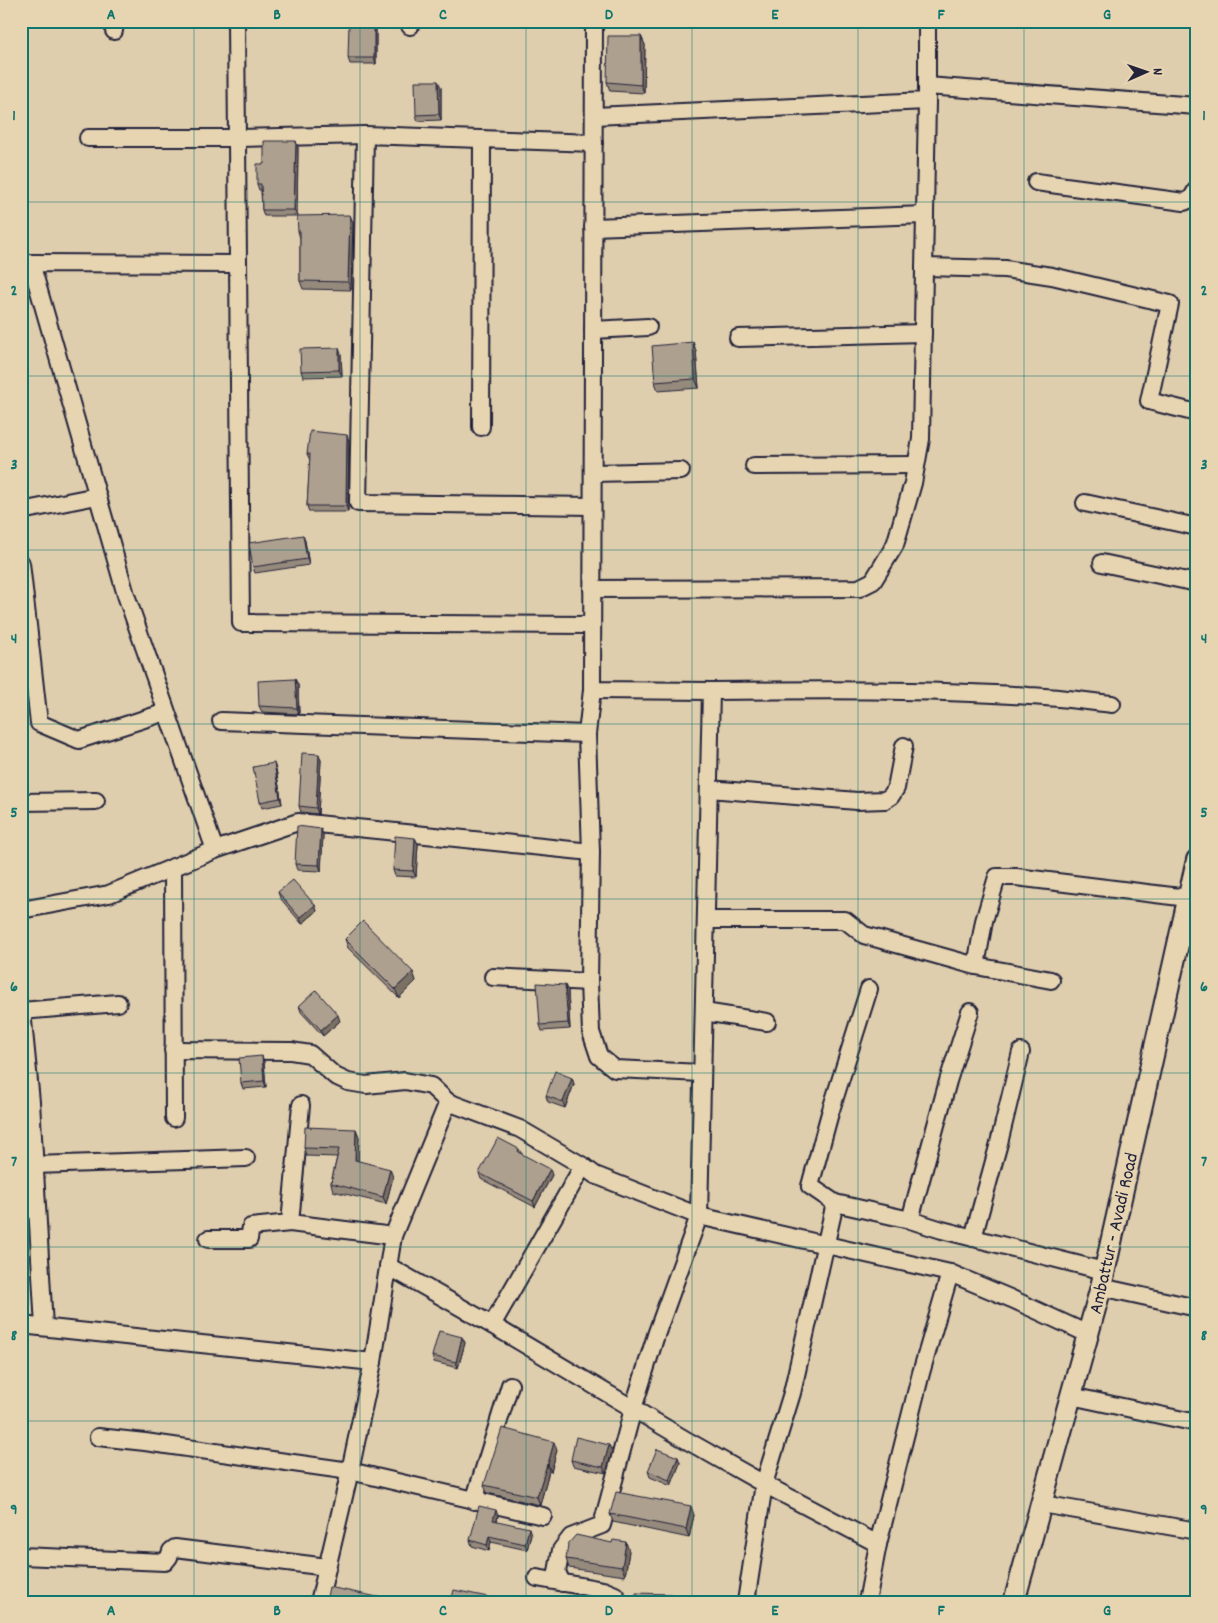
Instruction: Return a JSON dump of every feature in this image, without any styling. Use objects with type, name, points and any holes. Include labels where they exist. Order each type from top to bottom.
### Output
[{"type":"street","points":[[236,21],[241,623],[592,625]]},
{"type":"street","points":[[594,21],[592,690],[587,734],[591,852],[589,982],[591,1032],[599,1056],[615,1069],[702,1073]]},
{"type":"street","points":[[592,589],[860,588],[873,581],[895,545],[913,483],[921,439],[927,21]]},
{"type":"street","points":[[594,116],[927,93],[1197,106]]},
{"type":"street","points":[[365,135],[358,502],[592,506]]},
{"type":"street","points":[[88,138],[237,138],[365,135],[594,143]]},
{"type":"street","points":[[481,427],[482,139]]},
{"type":"street","points":[[1036,182],[1184,202],[1192,199],[1197,189]]},
{"type":"street","points":[[593,227],[925,216]]},
{"type":"street","points":[[214,850],[126,595],[26,262],[238,264]]},
{"type":"street","points":[[924,267],[1005,269],[1052,276],[1170,304],[1149,402],[1197,412]]},
{"type":"street","points":[[593,330],[648,327]]},
{"type":"street","points":[[738,338],[923,333]]},
{"type":"street","points":[[754,466],[916,465]]},
{"type":"street","points":[[592,473],[681,471]]},
{"type":"street","points":[[21,511],[97,496]]},
{"type":"street","points":[[1085,504],[1197,527]]},
{"type":"street","points":[[21,563],[39,723],[79,740],[166,712]]},
{"type":"street","points":[[1102,563],[1197,583]]},
{"type":"street","points":[[592,690],[933,692],[1031,696],[1112,704]]},
{"type":"street","points":[[562,1583],[557,1572],[561,1550],[571,1537],[602,1525],[633,1409],[656,1335],[699,1216],[711,691]]},
{"type":"street","points":[[221,721],[587,734]]},
{"type":"street","points":[[709,789],[858,801],[886,800],[896,788],[904,746]]},
{"type":"street","points":[[21,802],[96,800]]},
{"type":"street","points":[[21,910],[108,894],[214,850],[298,822],[591,852]]},
{"type":"street","name":"Ambattur - Avadi Road","points":[[1014,1602],[1102,1279],[1197,860]]},
{"type":"street","points":[[173,867],[174,1118]]},
{"type":"street","points":[[976,966],[984,921],[997,877],[1016,877],[1188,898]]},
{"type":"street","points":[[706,920],[845,920],[864,935],[976,966],[1050,980]]},
{"type":"street","points":[[493,977],[589,982]]},
{"type":"street","points":[[869,990],[830,1113],[810,1186],[835,1203],[910,1220],[973,1238],[1197,1308]]},
{"type":"street","points":[[44,1327],[29,1208],[34,1165],[26,1103],[22,1011],[118,1003]]},
{"type":"street","points":[[704,1012],[767,1022]]},
{"type":"street","points":[[910,1220],[948,1081],[970,1012]]},
{"type":"street","points":[[174,1050],[290,1051],[310,1054],[335,1076],[348,1082],[366,1085],[405,1080],[430,1086],[448,1102],[520,1129],[595,1175],[699,1216],[950,1273],[1012,1298],[1088,1334]]},
{"type":"street","points":[[973,1238],[1021,1052]]},
{"type":"street","points":[[319,1602],[373,1362],[393,1236],[448,1102]]},
{"type":"street","points":[[290,1222],[301,1105]]},
{"type":"street","points":[[34,1165],[246,1158]]},
{"type":"street","points":[[492,1325],[583,1166]]},
{"type":"street","points":[[746,1602],[764,1484],[792,1393],[835,1203]]},
{"type":"street","points":[[208,1239],[249,1238],[251,1227],[290,1222],[393,1236]]},
{"type":"street","points":[[388,1266],[764,1484],[878,1544]]},
{"type":"street","points":[[867,1602],[878,1544],[921,1373],[950,1273]]},
{"type":"street","points":[[21,1325],[373,1362]]},
{"type":"street","points":[[474,1501],[510,1385]]},
{"type":"street","points":[[1071,1396],[1197,1423]]},
{"type":"street","points":[[98,1437],[350,1471],[543,1516]]},
{"type":"street","points":[[1042,1504],[1197,1531]]},
{"type":"street","points":[[21,1556],[165,1562],[171,1551],[175,1548],[327,1567]]},
{"type":"street","points":[[537,1578],[603,1590],[615,1595],[620,1602]]},
{"type":"building","points":[[349,22],[374,23],[374,58],[348,58]]},
{"type":"building","points":[[608,36],[641,36],[641,85],[607,82]]},
{"type":"building","points":[[415,81],[438,81],[439,114],[416,115]]},
{"type":"building","points":[[264,141],[296,141],[294,210],[262,210],[261,184],[257,184],[257,164],[264,164]]},
{"type":"building","points":[[350,215],[348,282],[300,281],[300,231],[298,231],[297,216]]},
{"type":"building","points":[[693,342],[695,379],[655,382],[652,346]]},
{"type":"building","points":[[339,348],[339,370],[301,371],[300,349]]},
{"type":"building","points":[[310,431],[347,435],[346,506],[307,506],[310,454],[307,454]]},
{"type":"building","points":[[303,535],[307,559],[253,567],[249,543]]},
{"type":"building","points":[[295,679],[297,708],[259,706],[258,681]]},
{"type":"building","points":[[302,753],[319,754],[316,808],[299,806]]},
{"type":"building","points":[[274,763],[280,798],[260,802],[253,767]]},
{"type":"building","points":[[297,826],[321,829],[319,865],[295,864]]},
{"type":"building","points":[[395,836],[415,838],[413,871],[393,870]]},
{"type":"building","points":[[293,880],[315,905],[300,918],[278,892]]},
{"type":"building","points":[[363,921],[413,972],[395,989],[345,939]]},
{"type":"building","points":[[537,983],[565,985],[568,1023],[540,1025]]},
{"type":"building","points":[[316,990],[338,1015],[321,1030],[299,1006]]},
{"type":"building","points":[[262,1056],[264,1081],[241,1083],[239,1058]]},
{"type":"building","points":[[555,1071],[572,1078],[563,1102],[546,1096]]},
{"type":"building","points":[[305,1127],[356,1129],[355,1160],[390,1169],[383,1197],[331,1183],[339,1149],[304,1148]]},
{"type":"building","points":[[498,1138],[519,1149],[518,1152],[550,1169],[533,1201],[479,1173]]},
{"type":"building","points":[[439,1331],[462,1337],[456,1362],[432,1356]]},
{"type":"building","points":[[502,1428],[554,1442],[537,1497],[484,1485]]},
{"type":"building","points":[[576,1437],[609,1445],[603,1467],[571,1460]]},
{"type":"building","points":[[657,1449],[678,1457],[669,1480],[648,1471]]},
{"type":"building","points":[[616,1492],[691,1506],[686,1529],[610,1514]]},
{"type":"building","points":[[479,1506],[496,1510],[493,1520],[529,1528],[525,1544],[489,1536],[487,1545],[470,1540]]},
{"type":"building","points":[[576,1535],[612,1543],[613,1540],[626,1542],[622,1567],[566,1559],[568,1544]]},
{"type":"building","points":[[329,1587],[392,1600],[392,1602],[326,1602]]},
{"type":"building","points":[[454,1590],[488,1597],[487,1602],[451,1602]]},
{"type":"building","points":[[636,1593],[671,1594],[670,1602],[636,1602]]}]
